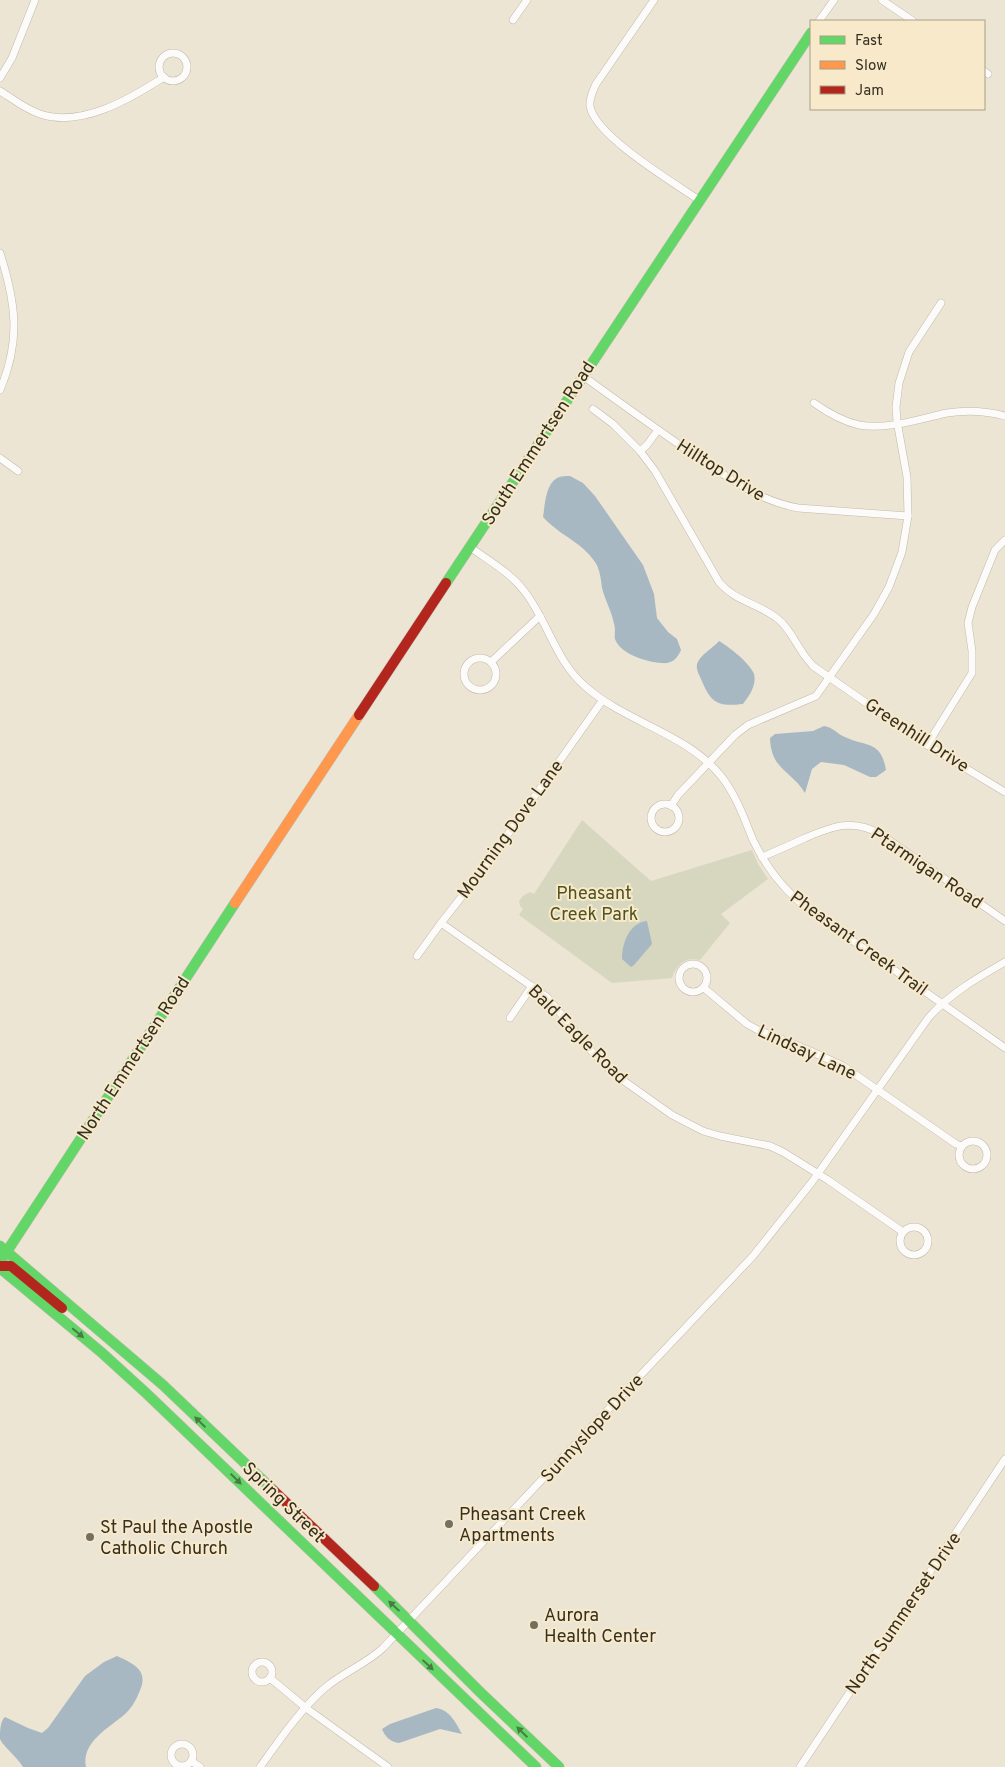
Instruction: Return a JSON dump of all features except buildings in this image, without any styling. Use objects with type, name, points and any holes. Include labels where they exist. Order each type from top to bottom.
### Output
[{"type":"main road","name":"South Emmertsen Road","points":[[267,854],[810,35]]},
{"type":"main road","name":"North Emmertsen Road","points":[[0,1262],[2,1250],[267,854]]},
{"type":"main road","name":"Spring Street","points":[[2,1250],[162,1385],[409,1620],[480,1692],[559,1767]]},
{"type":"main road","points":[[0,1267],[11,1266],[62,1308],[73,1308]]},
{"type":"main road","name":"Spring Street","points":[[0,1267],[64,1320],[146,1393],[536,1767]]},
{"type":"main road","points":[[64,1320],[73,1308]]},
{"type":"main road","points":[[209,1454],[222,1442]]},
{"type":"main road","points":[[316,1557],[329,1545]]},
{"type":"street","points":[[0,78],[12,58],[35,0]]},
{"type":"street","points":[[513,20],[527,0]]},
{"type":"street","points":[[654,0],[596,84],[592,93],[590,107],[594,117],[603,128],[626,149],[700,200]]},
{"type":"street","points":[[820,20],[834,0]]},
{"type":"street","points":[[882,0],[912,20]]},
{"type":"street","points":[[0,91],[29,110],[40,114],[66,118],[79,117],[99,111],[149,87],[164,77]]},
{"type":"street","points":[[0,253],[12,299],[14,330],[9,364],[0,390]]},
{"type":"street","points":[[671,806],[678,795],[748,725],[816,696],[874,614],[889,587],[902,552],[908,516],[907,477],[897,424],[897,397],[903,367],[916,339],[941,303]]},
{"type":"street","name":"Hilltop Drive","points":[[583,376],[744,489],[770,501],[798,508],[908,516]]},
{"type":"street","points":[[814,403],[833,415],[853,423],[873,426],[897,424],[965,411],[1005,416]]},
{"type":"street","name":"Greenhill Drive","points":[[593,409],[613,424],[640,452],[654,471],[718,582],[729,593],[768,612],[779,620],[791,632],[801,651],[813,666],[927,745],[1005,792]]},
{"type":"street","points":[[640,452],[658,430]]},
{"type":"street","points":[[0,458],[18,471]]},
{"type":"street","points":[[927,745],[972,673],[972,651],[968,623],[972,607],[995,550],[1005,540]]},
{"type":"street","name":"Pheasant Creek Trail","points":[[470,547],[507,573],[528,596],[561,658],[583,686],[602,701],[685,745],[709,763],[725,781],[737,800],[762,857],[776,879],[801,904],[1005,1048]]},
{"type":"street","points":[[491,662],[540,616]]},
{"type":"street","points":[[482,658],[491,662],[496,671],[494,682],[480,690],[470,686],[464,678],[468,663],[482,658]]},
{"type":"street","name":"Mourning Dove Lane","points":[[417,956],[482,872],[602,701]]},
{"type":"street","points":[[662,804],[671,806],[677,812],[677,825],[670,831],[662,832],[651,823],[650,818],[654,809],[662,804]]},
{"type":"street","name":"Ptarmigan Road","points":[[762,857],[835,826],[860,826],[882,835],[1005,921]]},
{"type":"street","name":"Bald Eagle Road","points":[[442,923],[547,998],[593,1053],[610,1070],[672,1115],[703,1131],[772,1147],[798,1160],[903,1232]]},
{"type":"street","name":"Sunnyslope Drive","points":[[260,1767],[324,1688],[365,1663],[396,1634],[753,1256],[818,1174],[919,1030],[942,1003],[973,980],[1005,962]]},
{"type":"street","points":[[694,964],[703,968],[706,971],[708,980],[704,988],[695,992],[682,987],[679,978],[682,970],[694,964]]},
{"type":"street","points":[[510,1018],[532,986]]},
{"type":"street","name":"Lindsay Lane","points":[[704,988],[747,1024],[828,1058],[878,1089],[956,1144],[962,1146]]},
{"type":"street","name":"Lindsay Lane","points":[[969,1141],[978,1142],[985,1148],[985,1162],[974,1169],[965,1167],[961,1164],[958,1155],[962,1146],[969,1141]]},
{"type":"street","points":[[916,1226],[924,1230],[928,1238],[927,1247],[924,1251],[915,1255],[906,1252],[901,1245],[903,1232],[916,1226]]},
{"type":"street","name":"North Summerset Drive","points":[[800,1767],[1005,1460]]},
{"type":"street","points":[[270,1678],[306,1708],[388,1767]]},
{"type":"street","points":[[191,1761],[200,1767]]},
{"type":"green space","name":"Pheasant Creek Park","points":[[582,820],[651,881],[752,850],[758,864],[768,879],[721,914],[730,923],[700,960],[690,959],[682,962],[676,968],[672,978],[612,983],[519,915],[523,909],[519,901],[530,892],[534,894]]},
{"type":"shaded area","points":[[562,476],[570,476],[583,483],[595,496],[643,565],[654,594],[657,618],[668,632],[677,639],[681,650],[678,656],[671,662],[649,661],[622,649],[615,639],[615,628],[603,592],[597,565],[584,549],[543,517],[546,496],[553,481]]},
{"type":"shaded area","points":[[719,641],[744,660],[754,674],[753,686],[743,704],[727,705],[716,702],[708,693],[698,672],[697,664],[699,661]]},
{"type":"shaded area","points":[[824,726],[845,737],[876,749],[884,760],[886,770],[876,777],[870,777],[844,765],[821,762],[812,769],[805,793],[774,757],[770,738],[775,734],[813,731]]},
{"type":"shaded area","points":[[647,921],[652,944],[631,967],[622,959],[625,940],[631,930]]},
{"type":"shaded area","points":[[117,1656],[136,1666],[140,1670],[143,1680],[129,1710],[104,1730],[92,1743],[86,1758],[86,1767],[23,1767],[0,1739],[3,1719],[5,1717],[42,1733],[48,1728],[85,1676],[104,1662]]},
{"type":"shaded area","points":[[436,1708],[449,1714],[462,1734],[440,1729],[399,1743],[389,1739],[382,1729],[390,1724]]},
{"type":"traffic: fast","points":[[446,583],[810,35]]},
{"type":"traffic: fast","points":[[0,1262],[235,903]]},
{"type":"traffic: fast","points":[[0,1246],[163,1385],[273,1490]]},
{"type":"traffic: fast","points":[[0,1268],[101,1352],[146,1393],[536,1767]]},
{"type":"traffic: fast","points":[[374,1586],[480,1692],[559,1767]]},
{"type":"traffic: slow","points":[[235,903],[359,715]]},
{"type":"traffic: jam","points":[[359,715],[446,583]]},
{"type":"traffic: jam","points":[[0,1266],[11,1266],[62,1308]]},
{"type":"traffic: jam","points":[[273,1490],[374,1586]]},
{"type":"place","name":"Pheasant Creek Apartments","points":[[449,1524]]},
{"type":"place","name":"St Paul the Apostle Catholic Church","points":[[90,1537]]},
{"type":"place","name":"Aurora Health Center","points":[[534,1625]]}]
